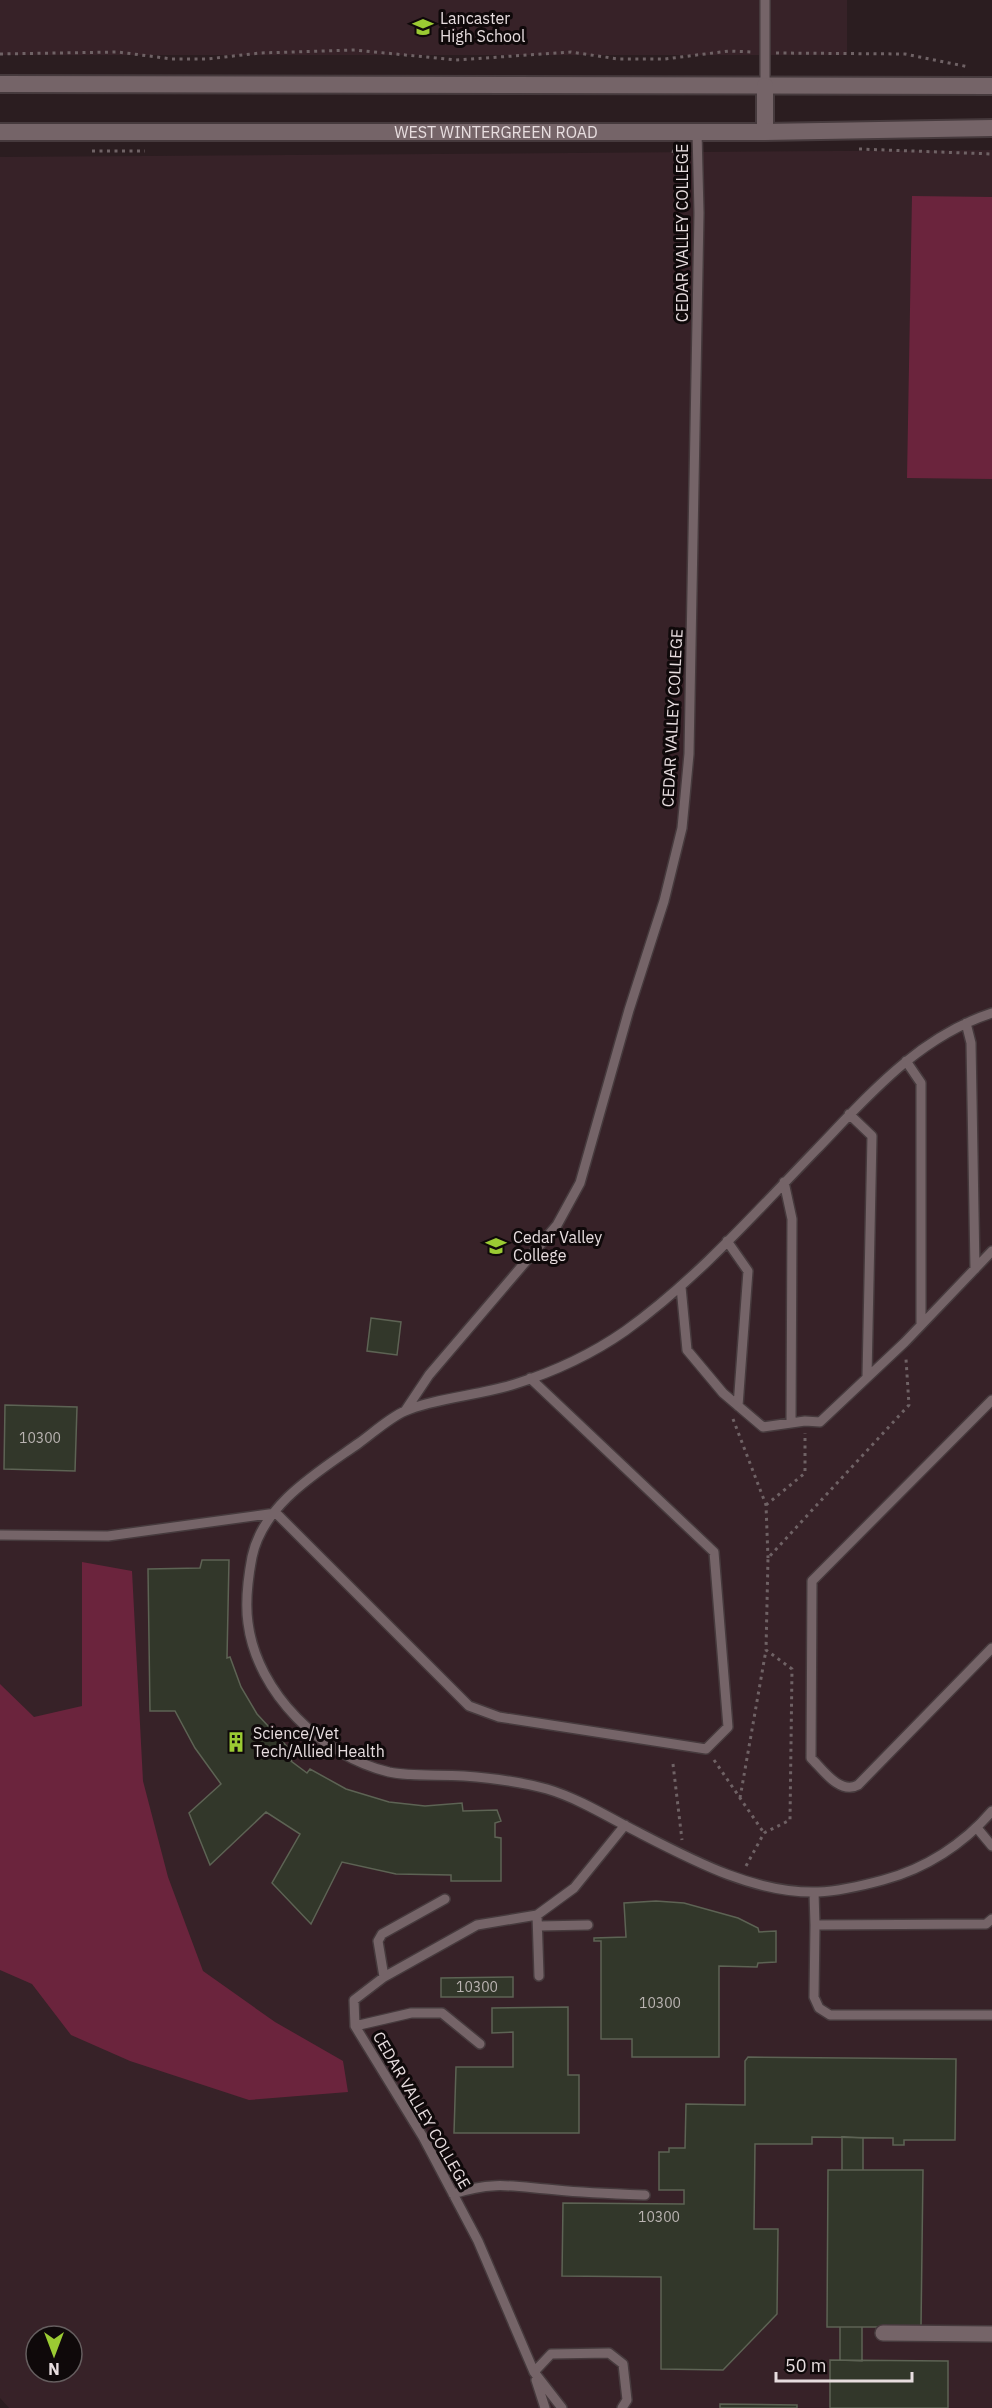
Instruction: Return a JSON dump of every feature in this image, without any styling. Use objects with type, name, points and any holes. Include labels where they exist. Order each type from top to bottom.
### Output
[{"type":"main road","points":[[0,84],[992,86]]},
{"type":"main road","points":[[765,86],[765,132]]},
{"type":"main road","name":"WEST WINTERGREEN ROAD","points":[[0,132],[765,132],[992,128]]},
{"type":"street","points":[[883,2333],[992,2334]]},
{"type":"lane","points":[[765,0],[765,86]]},
{"type":"lane","name":"CEDAR VALLEY COLLEGE","points":[[405,1411],[429,1375],[557,1225],[580,1183],[629,1010],[664,901],[682,828],[690,742],[699,213],[697,132]]},
{"type":"lane","name":"CEDAR VALLEY COLLEGE","points":[[992,1013],[966,1023],[917,1051],[849,1114],[681,1287],[616,1337],[578,1358],[530,1378],[405,1411],[314,1473],[264,1528],[253,1550],[249,1571],[247,1622],[254,1650],[266,1675],[296,1717],[330,1746],[368,1766],[394,1773],[467,1776],[547,1790],[739,1878],[784,1890],[814,1892],[844,1890],[899,1876],[932,1861],[977,1828],[992,1811]]},
{"type":"lane","points":[[966,1023],[971,1043],[975,1269]]},
{"type":"lane","points":[[906,1061],[921,1083],[921,1324]]},
{"type":"lane","points":[[849,1114],[872,1136],[867,1377]]},
{"type":"lane","points":[[784,1182],[792,1219],[791,1423]]},
{"type":"lane","points":[[727,1241],[748,1271],[738,1406]]},
{"type":"lane","points":[[681,1287],[687,1350],[723,1393],[762,1427],[805,1420],[820,1422],[992,1251]]},
{"type":"lane","points":[[0,1535],[108,1536],[276,1513],[469,1706],[499,1717],[706,1749],[728,1727],[714,1552],[530,1378]]},
{"type":"lane","points":[[992,1400],[812,1581],[811,1758],[842,1788],[851,1789],[858,1785],[992,1648]]},
{"type":"lane","name":"CEDAR VALLEY COLLEGE","points":[[561,2408],[534,2372],[497,2282],[423,2137],[355,2026],[354,2000],[384,1977],[477,1925],[537,1915],[574,1888],[625,1826]]},
{"type":"lane","points":[[977,1828],[992,1845]]},
{"type":"lane","points":[[814,1892],[814,1997],[819,2008],[830,2015],[992,2015]]},
{"type":"lane","points":[[384,1977],[378,1941],[382,1934],[445,1899]]},
{"type":"lane","points":[[537,1915],[539,1977]]},
{"type":"lane","points":[[814,1925],[986,1924],[992,1919]]},
{"type":"lane","points":[[539,1926],[588,1925]]},
{"type":"lane","points":[[355,2026],[411,2013],[442,2013],[480,2044]]},
{"type":"lane","points":[[453,2194],[479,2185],[509,2184],[555,2190],[645,2195]]},
{"type":"lane","points":[[545,2408],[534,2372],[551,2354],[609,2353],[623,2364],[627,2400],[622,2408]]},
{"type":"path","points":[[0,54],[118,52],[172,59],[207,59],[260,53],[355,50],[456,60],[571,52],[618,59],[665,59],[729,51],[905,54],[971,67]]},
{"type":"path","points":[[723,1393],[766,1505],[768,1558]]},
{"type":"path","points":[[766,1505],[805,1473],[805,1420]]},
{"type":"path","points":[[740,1798],[766,1650]]},
{"type":"path","points":[[706,1749],[764,1833]]},
{"type":"path","points":[[673,1764],[683,1853]]},
{"type":"shaded area","name":"Lancaster High School","points":[[0,0],[847,0],[847,55],[0,55]]},
{"type":"shaded area","name":"Cedar Valley College","points":[[992,150],[992,2408],[9,2408],[0,2398],[0,157]]},
{"type":"shaded area","points":[[912,196],[992,197],[992,479],[907,478]]},
{"type":"shaded area","points":[[82,1562],[132,1571],[143,1781],[168,1877],[203,1971],[275,2022],[343,2061],[348,2092],[249,2100],[130,2061],[71,2035],[32,1984],[0,1970],[0,1684],[34,1717],[82,1706]]},
{"type":"building","points":[[371,1318],[401,1322],[397,1355],[367,1351]]},
{"type":"building","points":[[5,1405],[77,1407],[75,1471],[4,1469]]},
{"type":"building","name":"Science/Vet Tech/Allied Health","points":[[202,1560],[229,1560],[227,1658],[230,1657],[241,1687],[257,1714],[295,1755],[291,1761],[307,1773],[310,1769],[346,1789],[389,1802],[425,1806],[462,1803],[463,1811],[497,1810],[501,1821],[495,1823],[495,1837],[501,1838],[501,1881],[451,1881],[451,1875],[396,1874],[342,1862],[311,1924],[272,1883],[300,1834],[266,1812],[210,1865],[189,1813],[221,1784],[195,1748],[175,1711],[150,1711],[148,1569],[200,1568]]},
{"type":"building","points":[[656,1901],[684,1903],[738,1918],[758,1928],[759,1932],[776,1931],[776,1962],[758,1963],[757,1967],[719,1966],[719,2057],[632,2057],[632,2039],[601,2039],[601,1941],[594,1941],[594,1938],[626,1937],[624,1903]]},
{"type":"building","points":[[513,1977],[513,1997],[441,1997],[441,1978]]},
{"type":"building","points":[[568,2007],[568,2075],[579,2075],[579,2133],[454,2133],[456,2067],[513,2067],[513,2032],[492,2033],[492,2008]]},
{"type":"building","points":[[748,2057],[956,2059],[955,2140],[904,2140],[904,2145],[893,2145],[893,2138],[812,2137],[812,2144],[755,2144],[754,2229],[778,2229],[777,2314],[723,2370],[661,2369],[661,2277],[562,2276],[563,2203],[684,2204],[684,2190],[659,2190],[659,2152],[669,2152],[669,2148],[685,2148],[686,2104],[745,2105],[745,2061]]},
{"type":"building","points":[[842,2137],[863,2138],[863,2170],[842,2170]]},
{"type":"building","points":[[828,2170],[923,2170],[921,2327],[827,2327]]},
{"type":"building","points":[[840,2327],[862,2327],[862,2361],[840,2360]]},
{"type":"building","points":[[830,2360],[948,2361],[948,2408],[830,2408]]},
{"type":"building","points":[[720,2404],[797,2405],[797,2408],[720,2408]]},
{"type":"place","name":"Lancaster High School","points":[[423,27]]},
{"type":"place","name":"Cedar Valley College","points":[[496,1246]]},
{"type":"place","name":"Science/Vet Tech/Allied Health","points":[[236,1742]]}]
